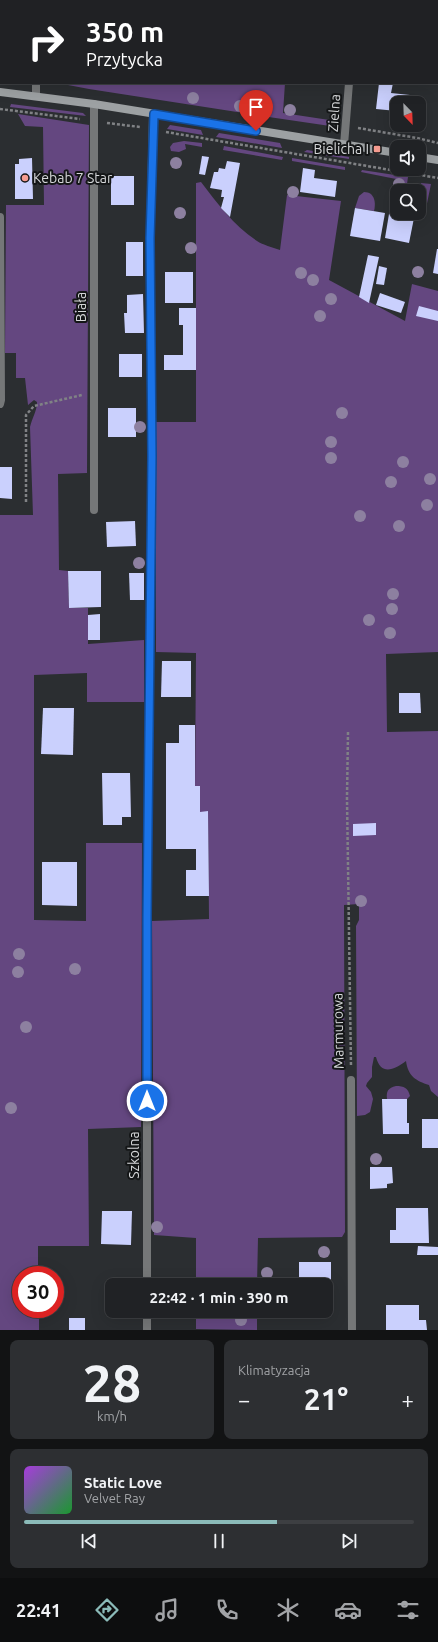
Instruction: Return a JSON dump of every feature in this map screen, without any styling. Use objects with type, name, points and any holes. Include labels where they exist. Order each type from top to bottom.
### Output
[{"type":"main road","points":[[0,92],[94,104],[390,152]]},
{"type":"main road","points":[[426,158],[438,160]]},
{"type":"street","points":[[36,84],[36,96]]},
{"type":"street","name":"Zielna","points":[[344,145],[349,84]]},
{"type":"street","name":"Biała","points":[[94,104],[94,510]]},
{"type":"street","name":"Szkolna","points":[[147,1278],[147,917],[152,456],[150,238],[154,114]]},
{"type":"street","points":[[0,217],[0,404]]},
{"type":"street","name":"Marmurowa","points":[[351,1080],[352,1330]]},
{"type":"street","points":[[147,1318],[147,1330]]},
{"type":"path","points":[[0,109],[153,129],[438,178]]},
{"type":"path","points":[[26,502],[26,415],[34,406],[94,392]]},
{"type":"path","name":"Marmurowa","points":[[348,732],[347,798],[351,1080]]},
{"type":"shaded area","points":[[285,84],[283,113],[336,121],[330,126],[262,116],[262,110],[252,109],[250,114],[68,85]]},
{"type":"shaded area","points":[[11,104],[83,113],[86,116],[10,107]]},
{"type":"shaded area","points":[[18,114],[89,125],[87,473],[58,474],[59,570],[68,571],[69,608],[88,608],[88,644],[144,640],[144,702],[87,702],[87,673],[34,675],[34,920],[86,921],[86,843],[142,843],[141,1127],[88,1129],[89,1246],[38,1246],[38,1266],[12,1266],[12,1318],[39,1318],[39,1330],[0,1330],[0,515],[33,515],[30,427],[37,402],[34,400],[28,405],[25,378],[16,378],[16,353],[5,353],[6,205],[44,205],[43,127],[25,126]]},
{"type":"shaded area","points":[[170,125],[201,130],[203,135],[167,129]]},
{"type":"shaded area","points":[[219,133],[280,143],[282,148],[216,137]]},
{"type":"shaded area","points":[[184,141],[202,143],[202,147],[185,144],[186,149],[179,152],[171,151],[170,147],[173,143]]},
{"type":"shaded area","points":[[224,146],[283,157],[282,160],[223,150]]},
{"type":"shaded area","points":[[307,150],[349,157],[349,159],[304,152]]},
{"type":"shaded area","points":[[292,158],[345,167],[345,170],[292,161]]},
{"type":"shaded area","points":[[362,170],[390,174],[390,176],[408,177],[407,184],[395,184],[396,179],[361,172]]},
{"type":"shaded area","points":[[201,182],[226,214],[249,235],[265,245],[280,250],[287,195],[341,201],[329,280],[405,321],[412,284],[438,291],[438,652],[386,654],[387,732],[438,731],[438,1097],[431,1091],[429,1085],[420,1082],[413,1077],[409,1071],[406,1061],[393,1069],[388,1070],[381,1067],[376,1057],[374,1057],[372,1077],[366,1086],[371,1092],[373,1099],[370,1112],[365,1115],[357,1116],[356,926],[359,920],[359,904],[344,905],[345,1232],[342,1237],[258,1238],[257,1278],[196,1278],[196,1238],[154,1235],[152,921],[209,919],[208,812],[200,812],[200,786],[195,786],[196,653],[156,652],[156,422],[196,422],[196,183]]},
{"type":"shaded area","points":[[421,183],[431,184],[426,208],[426,184]]},
{"type":"shaded area","points":[[364,192],[368,192],[373,196],[375,201],[374,211],[355,208],[359,196]]},
{"type":"shaded area","points":[[396,1086],[405,1088],[410,1096],[407,1099],[387,1099],[388,1090]]},
{"type":"shaded area","points":[[196,1318],[257,1318],[257,1330],[196,1329]]},
{"type":"building","points":[[379,84],[393,84],[391,93],[410,95],[390,96],[390,110],[376,109]]},
{"type":"building","points":[[202,156],[209,157],[205,175],[199,174]]},
{"type":"building","points":[[32,158],[33,199],[15,199],[15,164],[19,164],[19,159]]},
{"type":"building","points":[[227,161],[240,163],[230,217],[221,208],[224,197],[221,197],[222,190],[210,188],[214,172],[218,172],[219,168],[225,169]]},
{"type":"building","points":[[303,168],[315,170],[314,178],[337,181],[335,197],[300,192]]},
{"type":"building","points":[[111,176],[134,176],[134,205],[111,205]]},
{"type":"building","points":[[355,208],[385,213],[380,241],[350,236]]},
{"type":"building","points":[[389,214],[390,220],[414,220],[409,243],[385,238]]},
{"type":"building","points":[[126,242],[143,242],[143,276],[126,276]]},
{"type":"building","points":[[438,249],[438,274],[433,273]]},
{"type":"building","points":[[368,255],[379,257],[369,303],[359,297]]},
{"type":"building","points":[[379,266],[387,268],[384,285],[376,284]]},
{"type":"building","points":[[165,272],[193,272],[193,303],[165,303]]},
{"type":"building","points":[[380,293],[405,302],[401,313],[376,305]]},
{"type":"building","points":[[143,294],[144,333],[125,333],[124,313],[127,313],[127,295]]},
{"type":"building","points":[[419,306],[438,311],[438,321],[416,316]]},
{"type":"building","points":[[179,308],[196,308],[196,370],[164,370],[164,355],[183,355],[183,325],[179,325]]},
{"type":"building","points":[[119,354],[142,354],[142,377],[119,377]]},
{"type":"building","points":[[108,408],[136,408],[136,437],[108,437]]},
{"type":"building","points":[[0,467],[12,467],[12,499],[0,498]]},
{"type":"building","points":[[135,521],[136,546],[107,547],[106,522]]},
{"type":"building","points":[[68,571],[101,571],[101,607],[69,608]]},
{"type":"building","points":[[129,573],[144,573],[144,600],[130,600]]},
{"type":"building","points":[[100,614],[100,640],[88,640],[88,615]]},
{"type":"building","points":[[162,661],[191,661],[191,697],[161,697]]},
{"type":"building","points":[[399,693],[420,693],[421,713],[399,713]]},
{"type":"building","points":[[43,708],[74,708],[73,755],[41,754]]},
{"type":"building","points":[[179,725],[195,725],[195,786],[200,786],[200,812],[208,811],[209,896],[186,896],[186,870],[196,870],[196,849],[166,849],[166,743],[179,743]]},
{"type":"building","points":[[102,773],[130,773],[131,817],[122,817],[122,825],[103,825]]},
{"type":"building","points":[[376,823],[376,835],[353,836],[353,824]]},
{"type":"building","points":[[42,862],[77,862],[77,906],[42,905]]},
{"type":"building","points":[[382,1099],[407,1099],[407,1123],[409,1123],[409,1134],[383,1134]]},
{"type":"building","points":[[422,1119],[438,1119],[438,1148],[422,1148]]},
{"type":"building","points":[[370,1167],[392,1167],[393,1183],[387,1184],[387,1188],[370,1189]]},
{"type":"building","points":[[396,1208],[428,1208],[429,1243],[390,1243],[390,1230],[396,1230]]},
{"type":"building","points":[[102,1211],[132,1211],[131,1245],[101,1244]]},
{"type":"building","points":[[418,1246],[438,1247],[438,1255],[417,1255]]},
{"type":"building","points":[[299,1262],[331,1262],[331,1278],[299,1278]]},
{"type":"building","points":[[386,1305],[419,1305],[419,1320],[426,1320],[427,1330],[386,1330]]},
{"type":"building","points":[[69,1318],[85,1318],[85,1330],[69,1330]]},
{"type":"place","name":"Bielicha I","points":[[377,149]]},
{"type":"place","name":"Kebab 7 Star","points":[[25,178]]},
{"type":"route","points":[[147,1101],[147,917],[152,456],[150,238],[154,114],[256,131]]}]
